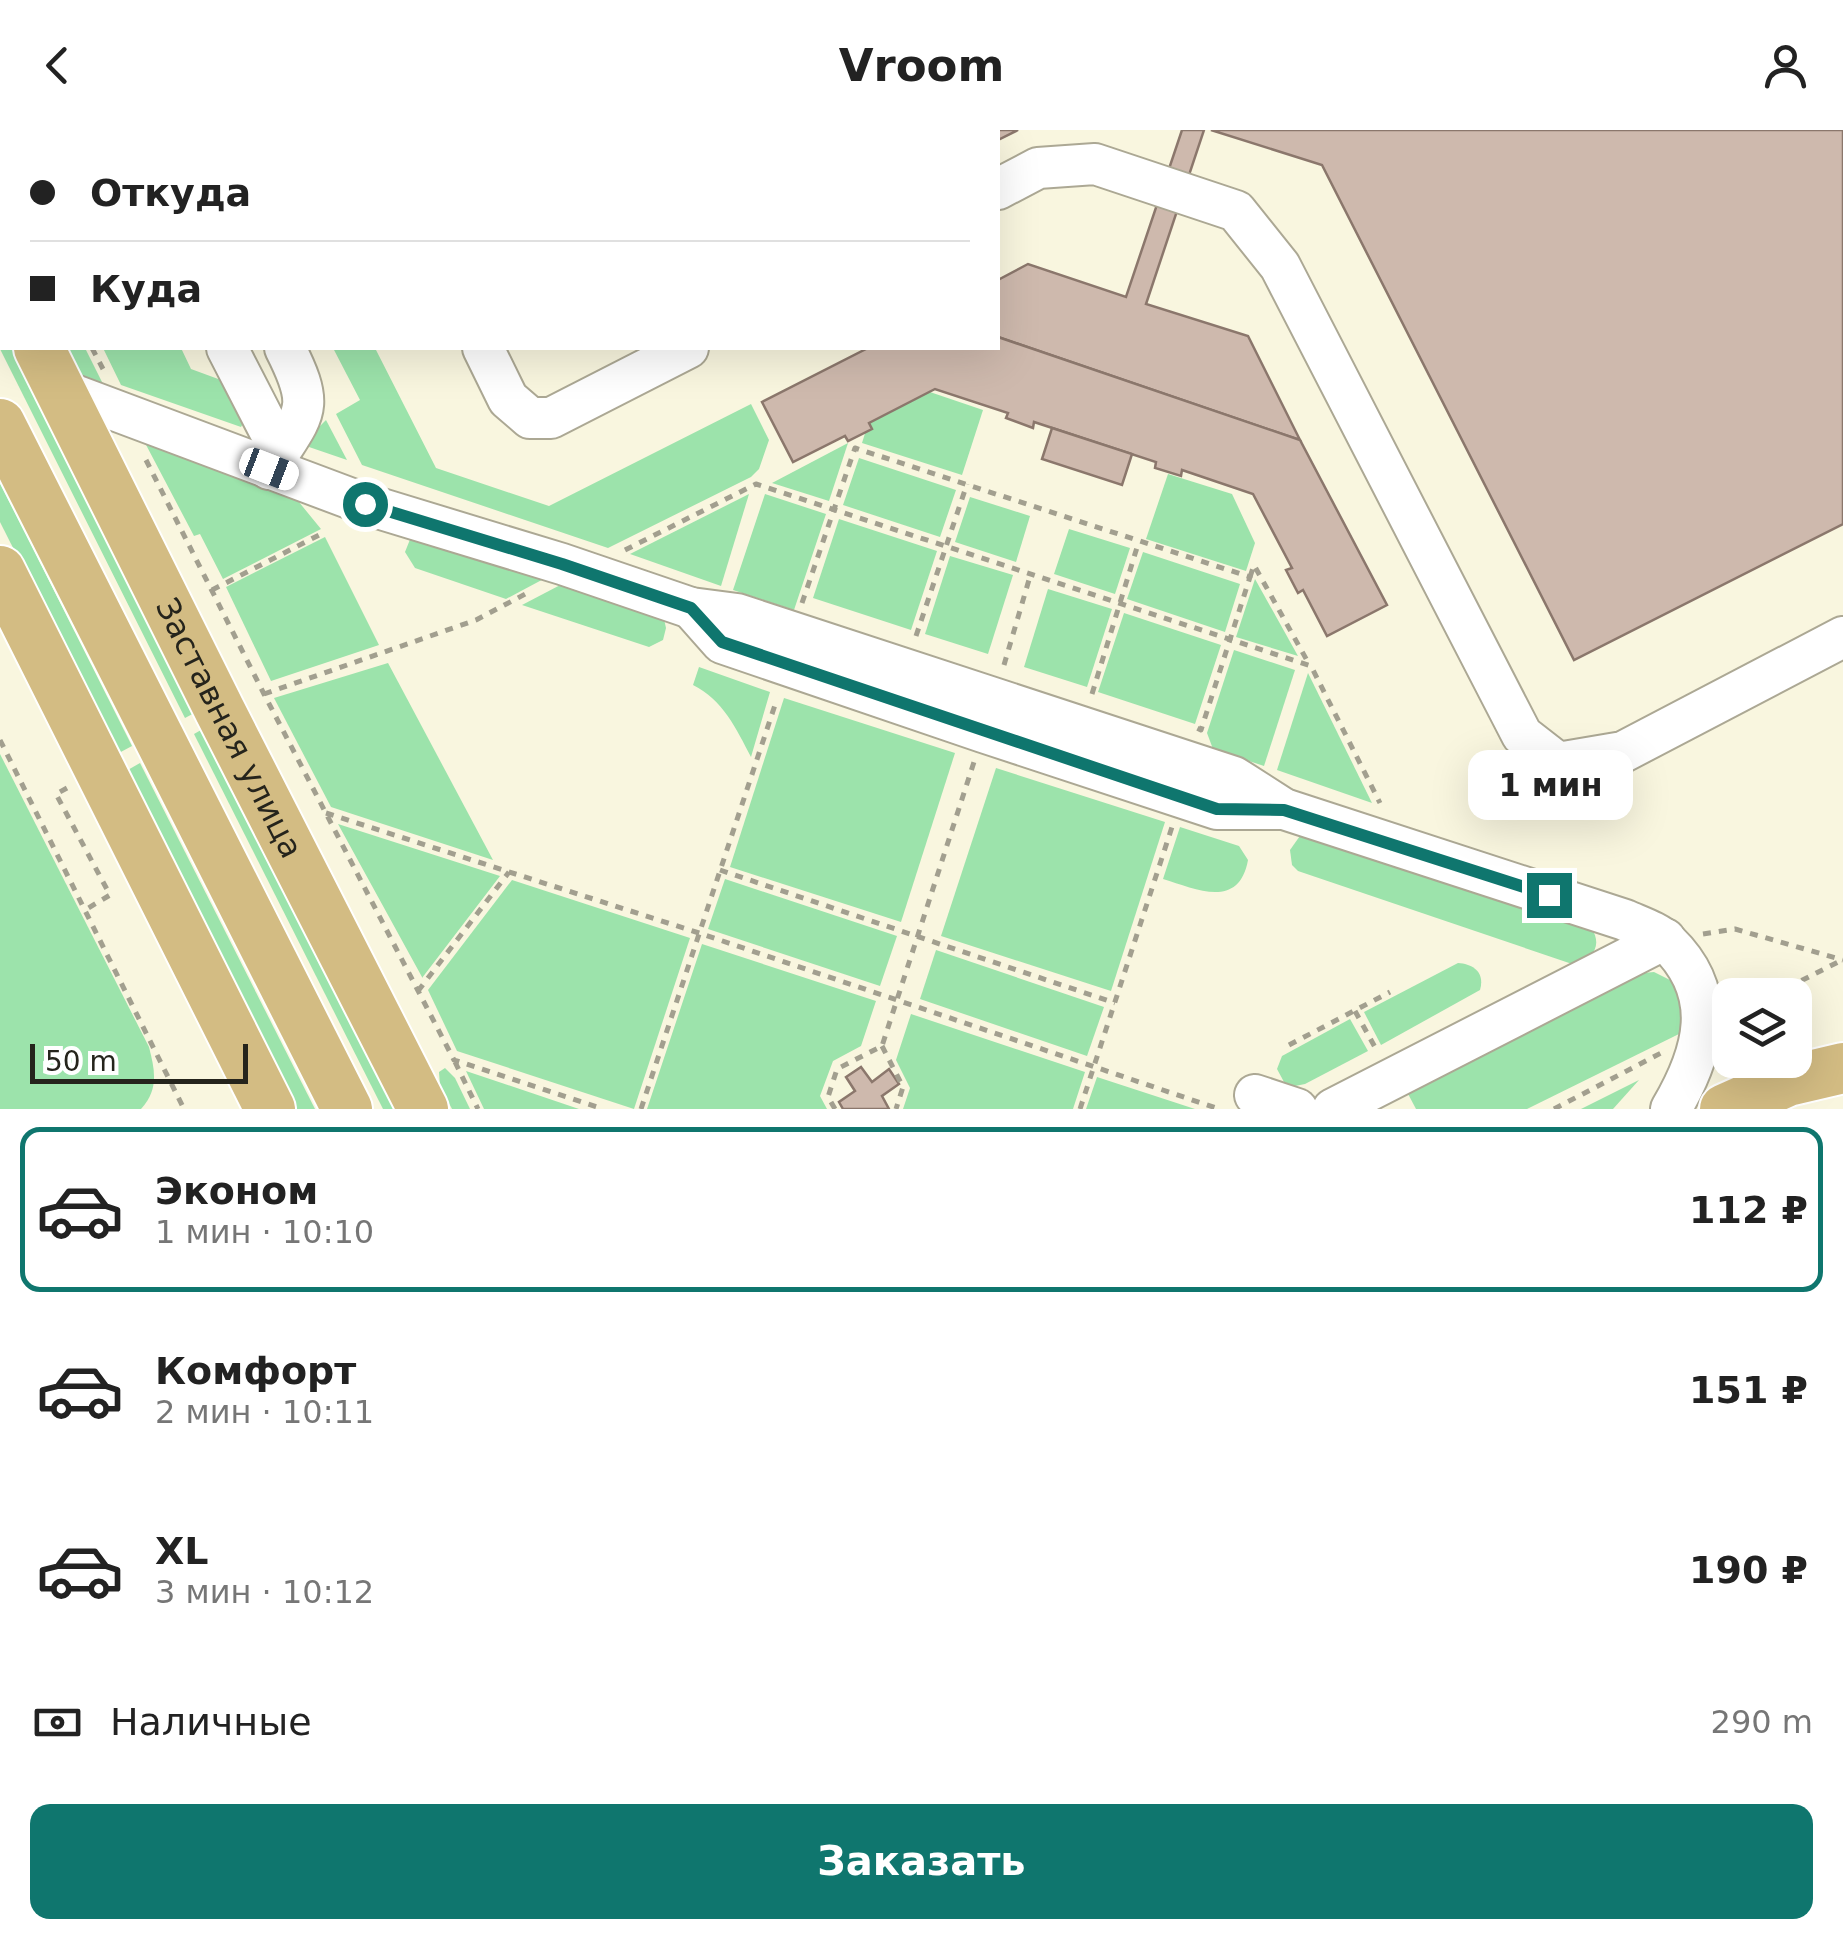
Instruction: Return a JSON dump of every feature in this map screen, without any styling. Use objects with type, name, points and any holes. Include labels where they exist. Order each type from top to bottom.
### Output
[{"type":"main road","name":"Заставная улица","points":[[50,369],[132,437],[220,711],[423,1109]]},
{"type":"main road","name":"Заставная улица","points":[[0,424],[348,1109]]},
{"type":"main road","points":[[0,571],[270,1109]]},
{"type":"main road","points":[[1724,1109],[1788,1080],[1843,1068]]},
{"type":"street","points":[[1000,188],[1038,168],[1095,164],[1236,211],[1280,266],[1522,734],[1558,764],[1623,752],[1843,637]]},
{"type":"street","points":[[228,350],[274,460]]},
{"type":"street","points":[[274,460],[300,419],[305,400],[302,383],[286,350]]},
{"type":"street","points":[[484,350],[508,399],[530,418],[551,418],[684,350]]},
{"type":"street","points":[[132,437],[274,460],[365,504],[691,608],[722,642],[989,715],[1217,809],[1284,810],[1625,920],[1665,940],[1686,966],[1701,1000],[1703,1031],[1691,1075],[1671,1109]]},
{"type":"street","points":[[1333,1109],[1665,940]]},
{"type":"street","points":[[1237,1102],[1297,1109]]},
{"type":"path","points":[[93,350],[132,437],[478,1109]]},
{"type":"path","points":[[805,599],[855,448],[1250,577]]},
{"type":"path","points":[[613,556],[756,484],[1310,666]]},
{"type":"path","points":[[916,636],[966,484]]},
{"type":"path","points":[[212,590],[323,533]]},
{"type":"path","points":[[1092,694],[1139,541]]},
{"type":"path","points":[[1201,730],[1254,565],[1384,812]]},
{"type":"path","points":[[835,1109],[828,1098],[837,1068],[882,1046],[1032,572]]},
{"type":"path","points":[[264,694],[476,620],[541,586]]},
{"type":"path","points":[[641,1109],[778,695]]},
{"type":"path","points":[[0,740],[184,1109]]},
{"type":"path","points":[[56,794],[110,895],[85,910]]},
{"type":"path","points":[[326,813],[1094,1067],[1237,1102]]},
{"type":"path","points":[[1080,1109],[1173,824]]},
{"type":"path","points":[[720,870],[1115,1003]]},
{"type":"path","points":[[418,991],[509,872]]},
{"type":"path","points":[[1665,940],[1735,929],[1843,960]]},
{"type":"path","points":[[1807,978],[1843,960]]},
{"type":"path","points":[[1289,1044],[1390,992]]},
{"type":"path","points":[[1554,1109],[1703,1031]]},
{"type":"path","points":[[882,1046],[903,1087],[896,1109]]},
{"type":"path","points":[[454,1060],[604,1109]]},
{"type":"green space","points":[[1,350],[19,350],[200,710],[185,718]]},
{"type":"green space","points":[[69,350],[86,350],[109,396],[89,390]]},
{"type":"green space","points":[[104,350],[182,350],[191,369],[240,387],[247,417],[241,427],[121,385]]},
{"type":"green space","points":[[334,350],[376,350],[436,468],[549,506],[751,404],[769,440],[759,469],[751,477],[608,548],[362,465],[336,414],[360,400]]},
{"type":"green space","points":[[924,390],[983,410],[962,475],[862,443],[871,414]]},
{"type":"green space","points":[[326,420],[347,460],[309,447],[312,434]]},
{"type":"green space","points":[[144,441],[294,496],[321,529],[223,579],[200,534],[194,536]]},
{"type":"green space","points":[[848,443],[829,501],[772,483]]},
{"type":"green space","points":[[859,458],[956,490],[940,537],[843,505]]},
{"type":"green space","points":[[1168,474],[1232,494],[1255,543],[1246,571],[1146,539]]},
{"type":"green space","points":[[0,483],[132,746],[117,754],[0,522]]},
{"type":"green space","points":[[749,494],[721,586],[630,554]]},
{"type":"green space","points":[[765,494],[826,514],[794,610],[733,590]]},
{"type":"green space","points":[[970,497],[1030,516],[1016,562],[955,542]]},
{"type":"green space","points":[[839,519],[937,551],[911,630],[813,598]]},
{"type":"green space","points":[[1069,529],[1130,548],[1115,594],[1054,574]]},
{"type":"green space","points":[[325,537],[379,645],[271,681],[226,587]]},
{"type":"green space","points":[[411,537],[551,575],[506,599],[415,568],[405,552]]},
{"type":"green space","points":[[1143,552],[1240,584],[1225,632],[1127,599]]},
{"type":"green space","points":[[950,556],[1013,575],[988,654],[925,634]]},
{"type":"green space","points":[[1255,579],[1298,656],[1236,637]]},
{"type":"green space","points":[[566,582],[664,619],[663,640],[649,647],[522,605]]},
{"type":"green space","points":[[1048,589],[1112,609],[1087,687],[1024,667]]},
{"type":"green space","points":[[1124,613],[1221,645],[1195,724],[1098,692]]},
{"type":"green space","points":[[1234,650],[1295,670],[1264,766],[1213,749],[1207,733]]},
{"type":"green space","points":[[388,663],[493,860],[331,807],[274,698]]},
{"type":"green space","points":[[699,667],[770,692],[751,757],[721,707],[693,685]]},
{"type":"green space","points":[[1308,673],[1372,803],[1277,770]]},
{"type":"green space","points":[[784,698],[955,753],[901,922],[730,867]]},
{"type":"green space","points":[[208,726],[402,1109],[383,1109],[194,734]]},
{"type":"green space","points":[[0,754],[149,1047],[154,1080],[141,1109],[0,1109]]},
{"type":"green space","points":[[140,763],[315,1109],[296,1109],[126,771]]},
{"type":"green space","points":[[996,768],[1165,822],[1111,991],[941,936]]},
{"type":"green space","points":[[338,824],[500,876],[422,978],[422,977]]},
{"type":"green space","points":[[1180,827],[1239,846],[1248,860],[1236,885],[1214,892],[1163,879]]},
{"type":"green space","points":[[1302,833],[1591,927],[1596,945],[1587,958],[1575,965],[1298,871],[1292,865],[1290,850]]},
{"type":"green space","points":[[725,879],[897,936],[880,986],[708,929]]},
{"type":"green space","points":[[512,880],[690,938],[634,1109],[457,1051],[428,990]]},
{"type":"green space","points":[[702,944],[876,1001],[861,1046],[833,1061],[820,1096],[827,1109],[647,1109]]},
{"type":"green space","points":[[936,950],[1104,1007],[1087,1056],[920,999]]},
{"type":"green space","points":[[1458,963],[1477,970],[1480,990],[1381,1045],[1364,1012]]},
{"type":"green space","points":[[1654,972],[1676,983],[1683,993],[1683,1032],[1527,1109],[1416,1109],[1406,1090],[1643,973]]},
{"type":"green space","points":[[911,1014],[1085,1072],[1073,1109],[903,1109],[910,1088],[896,1060]]},
{"type":"green space","points":[[1350,1019],[1368,1051],[1305,1084],[1284,1082],[1277,1069],[1282,1056]]},
{"type":"green space","points":[[445,1068],[455,1078],[470,1109],[452,1109],[440,1086],[439,1072]]},
{"type":"green space","points":[[466,1071],[579,1109],[484,1109]]},
{"type":"green space","points":[[1097,1077],[1195,1109],[1086,1109]]},
{"type":"green space","points":[[1639,1080],[1613,1109],[1581,1109]]},
{"type":"building","points":[[1000,130],[1018,130],[1000,139]]},
{"type":"building","points":[[1182,130],[1204,130],[1146,304],[1248,336],[1300,440],[1000,338],[1000,279],[1028,264],[1126,297]]},
{"type":"building","points":[[1211,130],[1843,130],[1843,524],[1574,660],[1322,165]]},
{"type":"building","points":[[1000,338],[1300,440],[1387,605],[1327,636],[1303,590],[1298,593],[1286,570],[1292,568],[1253,494],[1182,470],[1181,476],[1155,468],[1156,462],[1034,422],[1033,428],[1006,418],[1008,413],[935,389],[869,423],[872,429],[848,441],[845,436],[793,462],[762,402],[864,350],[1000,350]]},
{"type":"building","points":[[1052,428],[1132,454],[1122,485],[1042,459]]},
{"type":"building","points":[[861,1067],[872,1082],[889,1069],[899,1084],[882,1096],[889,1109],[843,1109],[839,1102],[855,1091],[846,1077]]},
{"type":"route","points":[[365,504],[691,608],[722,642],[983,732],[1217,809],[1284,810],[1549,895]]}]
